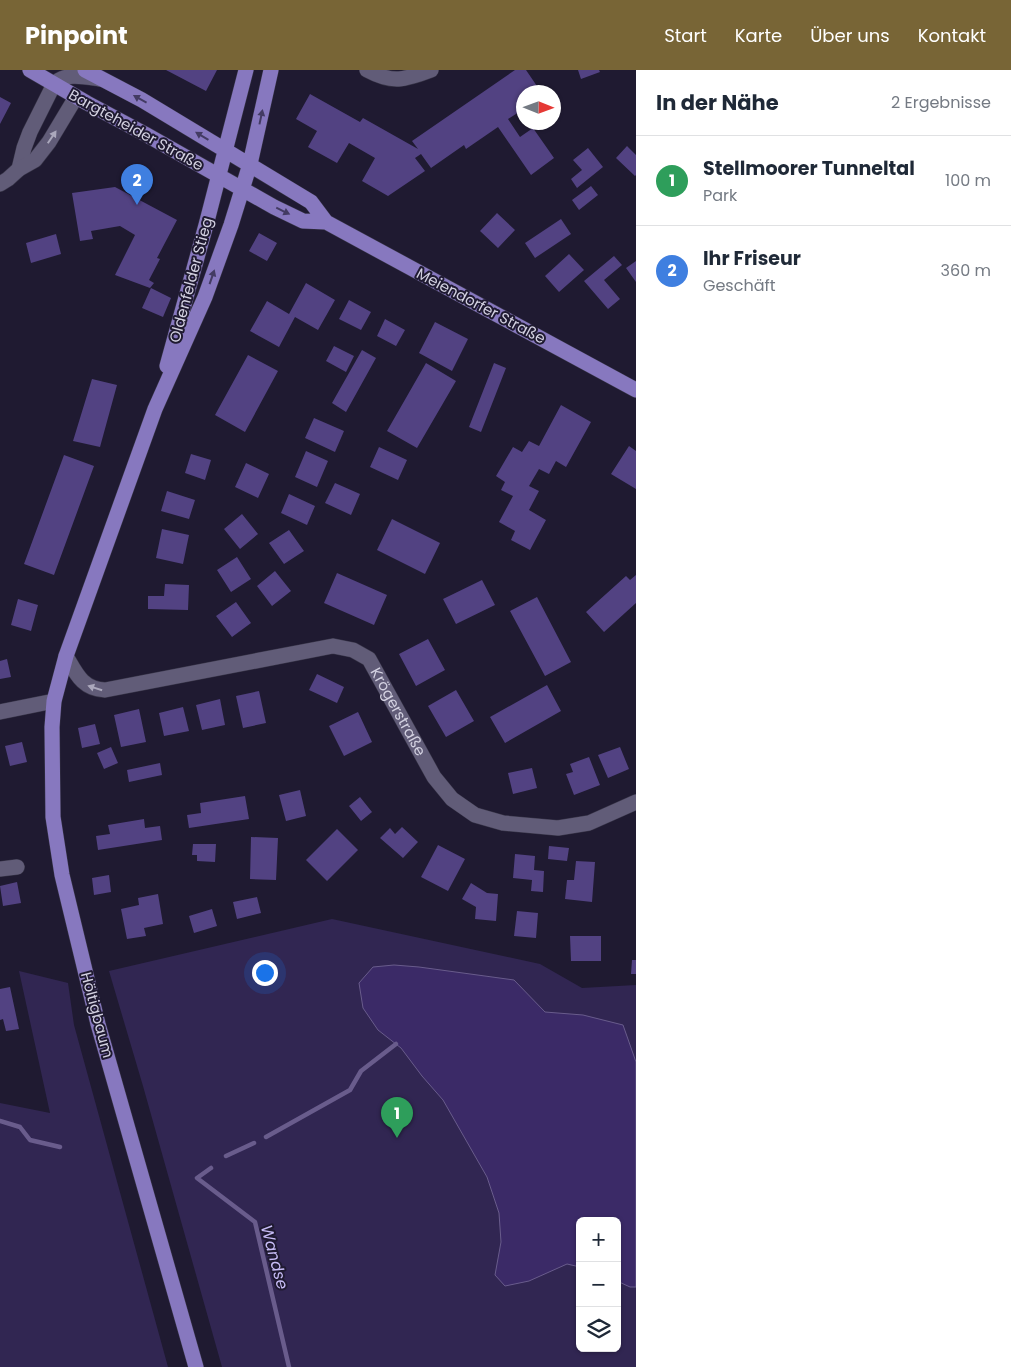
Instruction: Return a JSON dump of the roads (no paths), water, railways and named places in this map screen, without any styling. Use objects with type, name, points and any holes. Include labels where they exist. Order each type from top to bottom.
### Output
[{"type":"main road","name":"Bargteheider Straße","points":[[30,70],[242,190]]},
{"type":"main road","name":"Bargteheider Straße","points":[[85,70],[142,100],[226,150]]},
{"type":"main road","name":"Oldenfelder Stieg","points":[[155,409],[219,177],[246,70]]},
{"type":"main road","name":"Oldenfelder Stieg","points":[[66,656],[155,409],[205,297],[250,164],[271,70]]},
{"type":"main road","name":"Meiendorfer Straße","points":[[226,150],[312,202],[326,222]]},
{"type":"main road","name":"Meiendorfer Straße","points":[[242,190],[303,221],[326,222],[636,390]]},
{"type":"main road","name":"Höltigbaum","points":[[66,656],[54,701],[52,727],[53,817],[62,875],[98,1024],[196,1367]]},
{"type":"street","points":[[367,70],[390,80],[431,70]]},
{"type":"street","points":[[19,169],[30,132],[54,84],[66,77],[100,79]]},
{"type":"street","points":[[0,184],[19,169],[35,160],[50,142],[76,97]]},
{"type":"street","name":"Krögerstraße","points":[[66,656],[78,676],[92,688],[105,690],[333,646],[353,650],[369,659],[434,777],[452,799],[475,815],[503,823],[558,828],[588,823],[636,802]]},
{"type":"street","points":[[0,712],[54,701]]},
{"type":"street","points":[[0,869],[17,867]]},
{"type":"waterway","points":[[266,1137],[350,1090],[361,1071],[396,1044]]},
{"type":"waterway","name":"Wandse","points":[[0,1121],[20,1127],[30,1140],[60,1147]]},
{"type":"waterway","points":[[226,1156],[254,1143]]},
{"type":"waterway","name":"Wandse","points":[[211,1168],[197,1178],[255,1222],[289,1367]]},
{"type":"place","name":"Ihr Friseur","points":[[137,205]]},
{"type":"place","name":"Stellmoorer Tunneltal","points":[[397,1138]]}]
